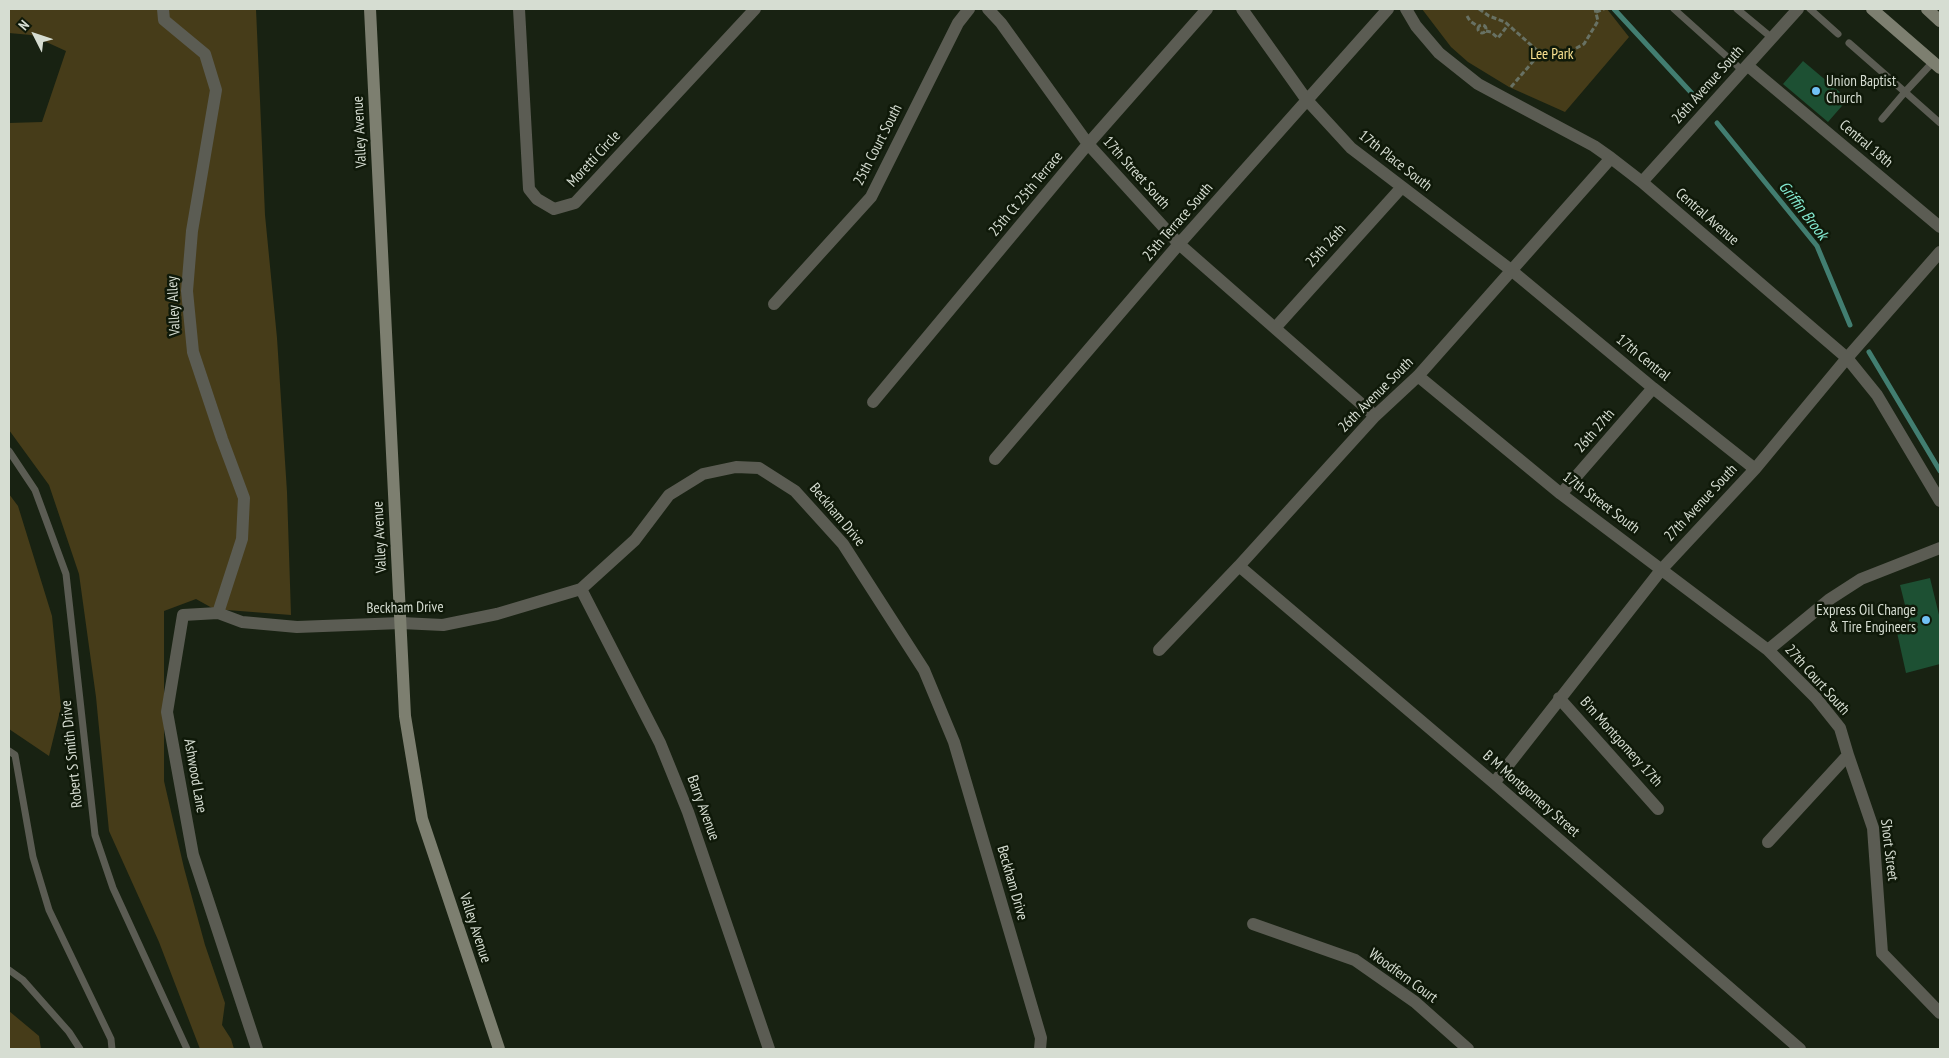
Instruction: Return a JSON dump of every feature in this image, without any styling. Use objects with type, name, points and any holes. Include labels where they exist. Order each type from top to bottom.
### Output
[{"type":"main road","name":"Valley Avenue","points":[[370,9],[405,716],[422,819],[499,1049]]},
{"type":"main road","points":[[1872,9],[1937,65]]},
{"type":"main road","points":[[1927,9],[1940,21]]},
{"type":"street","name":"Valley Alley","points":[[163,9],[164,20],[205,54],[216,90],[192,231],[186,291],[193,352],[244,498],[242,539],[218,613]]},
{"type":"street","name":"Moretti Circle","points":[[519,9],[529,189],[537,199],[554,208],[575,204],[755,9]]},
{"type":"street","name":"25th Court South","points":[[774,304],[871,197],[958,22],[969,9]]},
{"type":"street","name":"17th Street South","points":[[988,9],[1001,23],[1088,144],[1179,244],[1375,416]]},
{"type":"street","name":"25th Ct 25th Terrace","points":[[873,402],[1088,144],[1207,9]]},
{"type":"street","name":"17th Place South","points":[[1242,9],[1306,99],[1351,148],[1511,270]]},
{"type":"street","name":"25th Terrace South","points":[[995,459],[1179,244],[1388,9]]},
{"type":"street","name":"Central Avenue","points":[[1406,9],[1416,26],[1439,53],[1478,84],[1594,146],[1611,158],[1642,182],[1847,358],[1877,395],[1940,501]]},
{"type":"street","name":"26th Avenue South","points":[[1642,182],[1798,9]]},
{"type":"street","name":"Central 18th","points":[[1745,69],[1940,227]]},
{"type":"street","name":"26th Avenue South","points":[[1160,650],[1375,416],[1418,376],[1611,158]]},
{"type":"street","name":"25th 26th","points":[[1275,328],[1402,187]]},
{"type":"street","name":"27th Avenue South","points":[[1494,783],[1661,570],[1755,469],[1847,358],[1940,252]]},
{"type":"street","name":"17th Central","points":[[1511,270],[1653,388],[1755,469]]},
{"type":"street","name":"17th Street South","points":[[1418,376],[1561,494],[1768,650]]},
{"type":"street","name":"26th 27th","points":[[1561,494],[1653,388]]},
{"type":"street","name":"Beckham Drive","points":[[297,627],[401,623],[443,625],[497,614],[581,589],[635,540],[669,495],[703,474],[736,466],[758,468],[795,491],[843,544],[924,670],[954,742],[1040,1038],[1040,1049]]},
{"type":"street","name":"27th Court South","points":[[1848,755],[1840,728],[1816,698],[1768,650],[1830,599],[1860,579],[1940,548]]},
{"type":"street","name":"B M Montgomery Street","points":[[1239,566],[1494,783],[1800,1049]]},
{"type":"street","name":"Barry Avenue","points":[[581,589],[660,743],[688,812],[769,1049]]},
{"type":"street","name":"Ashwood Lane","points":[[257,1049],[193,855],[167,712],[183,615],[218,613],[242,622],[297,627]]},
{"type":"street","name":"B'm Montgomery 17th","points":[[1559,698],[1658,809]]},
{"type":"street","points":[[1768,842],[1848,755]]},
{"type":"street","name":"Short Street","points":[[1848,755],[1873,828],[1882,953],[1940,1013]]},
{"type":"street","name":"Woodfern Court","points":[[1253,924],[1355,960],[1415,1002],[1468,1049]]},
{"type":"lane","points":[[1674,9],[1745,69]]},
{"type":"lane","points":[[1737,9],[1772,38]]},
{"type":"lane","points":[[1810,9],[1838,34]]},
{"type":"lane","points":[[1849,43],[1940,123]]},
{"type":"lane","points":[[1882,119],[1905,92],[1937,65]]},
{"type":"lane","name":"Robert S Smith Drive","points":[[9,451],[35,490],[66,574],[95,835],[113,888],[187,1049]]},
{"type":"lane","points":[[9,751],[15,755],[33,857],[49,910],[111,1039],[112,1049]]},
{"type":"lane","points":[[9,970],[30,988],[69,1032],[80,1049]]},
{"type":"path","points":[[1479,9],[1508,25],[1540,53]]},
{"type":"path","points":[[1512,86],[1542,51],[1561,53],[1571,51],[1584,44],[1598,22],[1596,10],[1602,10]]},
{"type":"path","points":[[1467,16],[1470,21],[1479,27],[1480,32],[1491,32],[1498,38],[1508,25]]},
{"type":"path","points":[[1518,34],[1525,34]]},
{"type":"path","points":[[1534,48],[1535,43]]},
{"type":"green space","points":[[9,9],[256,9],[265,215],[277,338],[287,492],[291,615],[214,609],[196,599],[164,611],[164,781],[184,868],[205,945],[225,1003],[222,1025],[231,1039],[234,1049],[200,1049],[159,942],[109,831],[96,697],[79,574],[49,485],[9,430],[9,123],[42,122],[66,51],[31,35],[9,33]]},
{"type":"green space","name":"Lee Park","points":[[1422,9],[1607,9],[1629,37],[1565,112],[1509,87],[1468,62],[1451,47]]},
{"type":"green space","points":[[9,494],[18,506],[52,616],[61,707],[49,756],[9,729]]},
{"type":"green space","points":[[9,1011],[39,1036],[41,1049],[9,1049]]},
{"type":"building","name":"Union Baptist Church","points":[[1803,61],[1848,99],[1828,122],[1783,84]]},
{"type":"building","points":[[1930,578],[1940,619],[1940,664],[1906,673],[1896,628],[1910,625],[1900,585]]},
{"type":"waterway","name":"Griffin Brook","points":[[1614,9],[1698,100]]},
{"type":"waterway","name":"Griffin Brook","points":[[1717,123],[1817,246],[1850,325]]},
{"type":"waterway","name":"Griffin Brook","points":[[1869,352],[1940,471]]},
{"type":"place","name":"Union Baptist Church","points":[[1816,91]]},
{"type":"place","name":"Express Oil Change & Tire Engineers","points":[[1926,620]]}]
